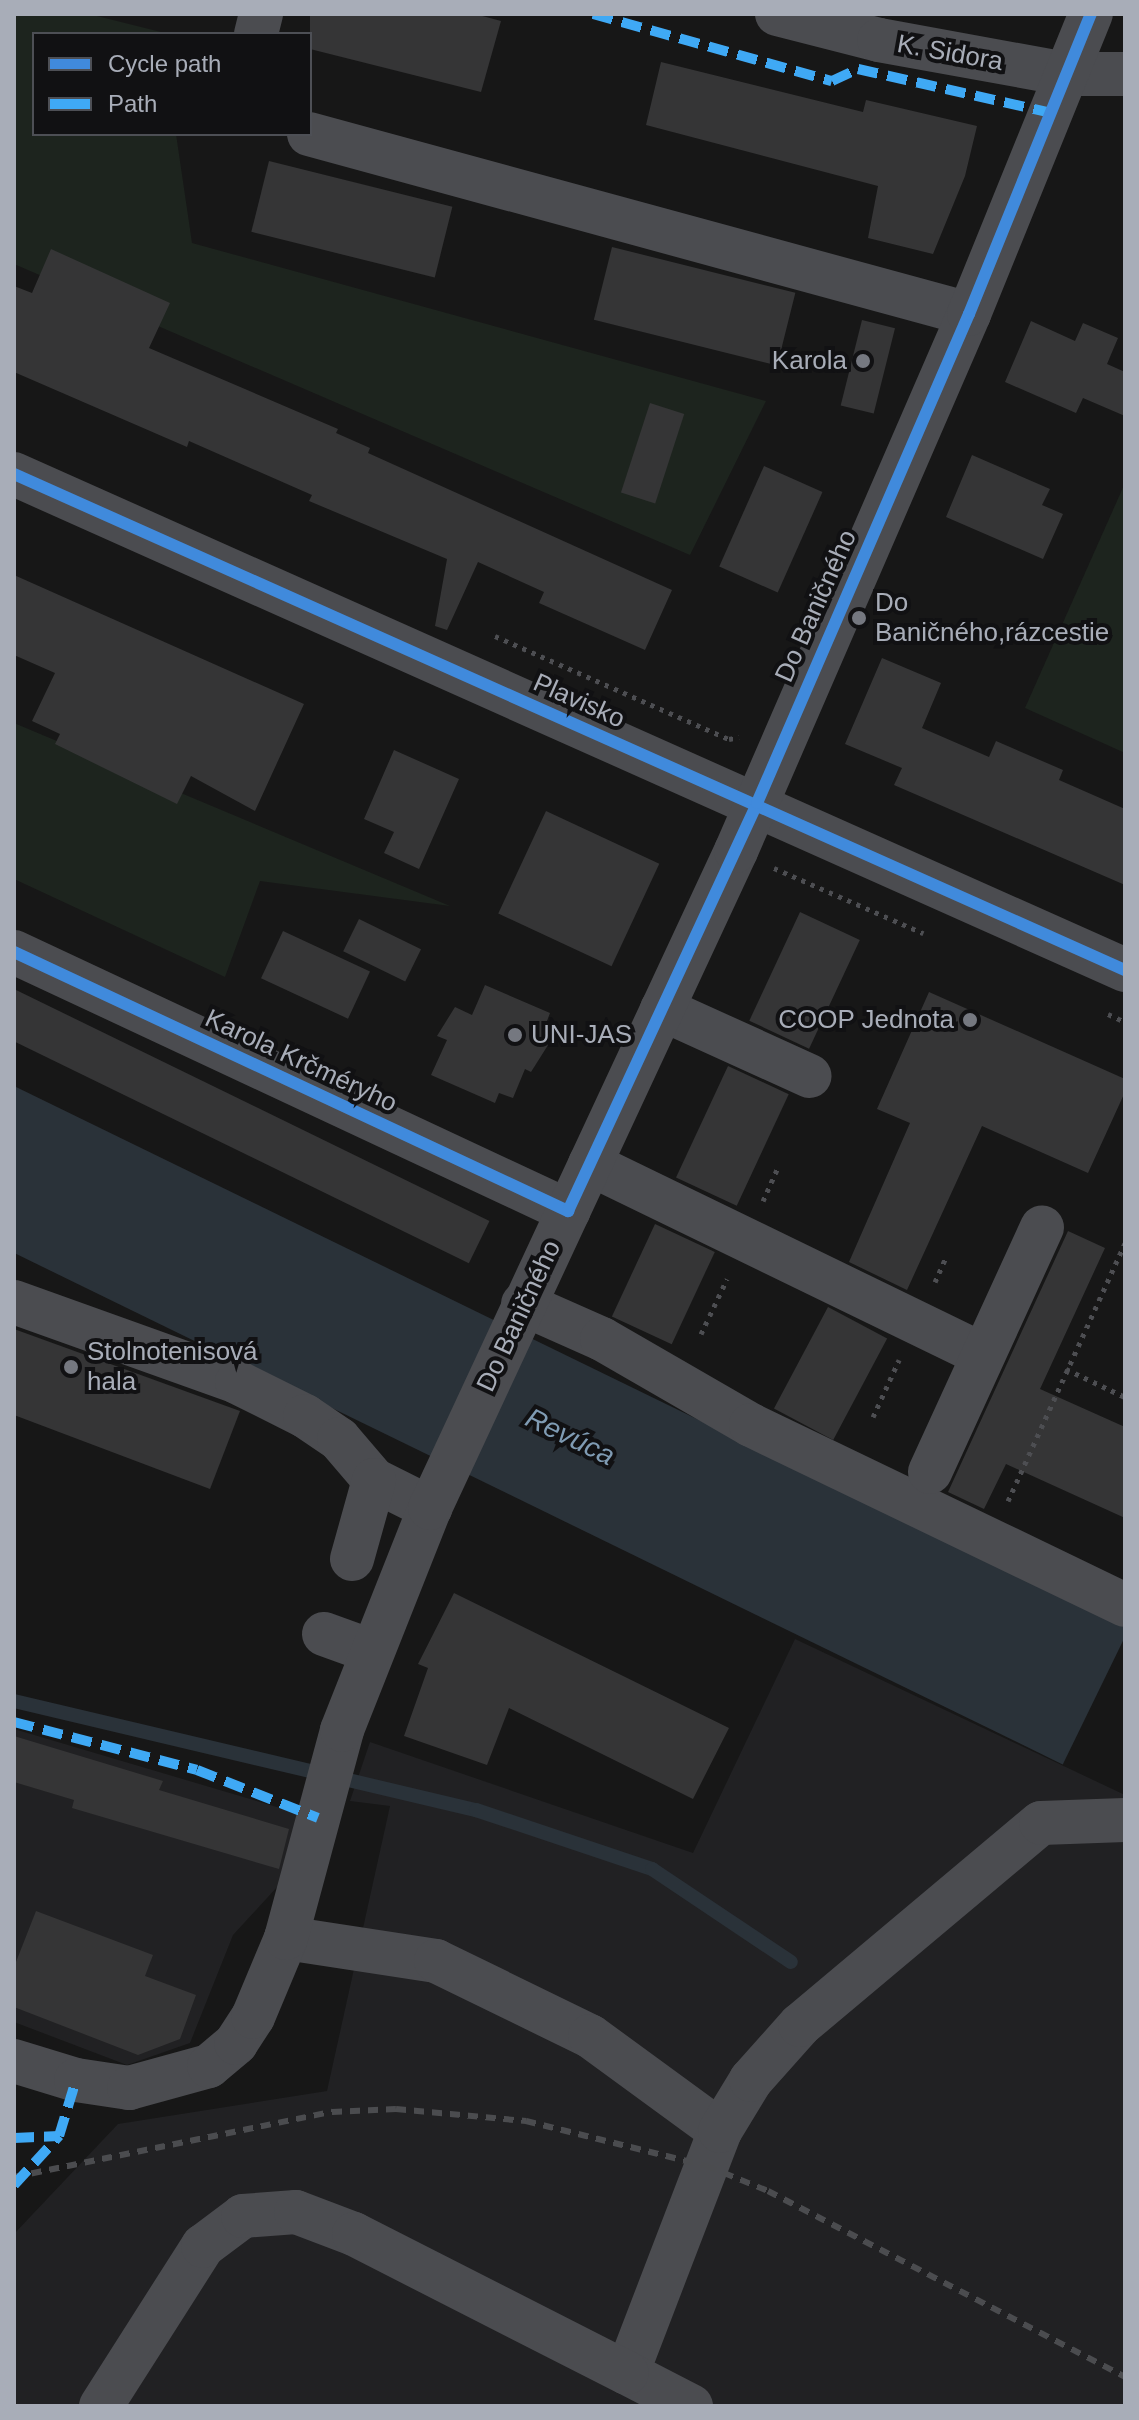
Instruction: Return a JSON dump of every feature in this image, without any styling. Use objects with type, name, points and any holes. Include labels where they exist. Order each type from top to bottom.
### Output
[{"type":"street","name":"K. Sidora","points":[[777,14],[879,40],[1067,74],[1125,74]]},
{"type":"street","name":"Do Baničného","points":[[14,2061],[76,2080],[129,2088],[209,2066],[236,2043],[253,2017],[286,1938],[342,1730],[430,1508],[757,803],[969,314],[1091,14]]},
{"type":"street","points":[[312,135],[969,314]]},
{"type":"street","name":"Plavisko","points":[[14,474],[757,803],[1125,970]]},
{"type":"street","name":"Karola Krčméryho","points":[[14,952],[568,1211]]},
{"type":"street","points":[[662,1009],[810,1076]]},
{"type":"street","points":[[590,1164],[982,1354]]},
{"type":"street","points":[[930,1472],[1042,1227]]},
{"type":"street","points":[[14,1302],[237,1382],[339,1439],[374,1480],[430,1508]]},
{"type":"street","points":[[519,1311],[602,1339],[751,1425],[990,1543],[1125,1605]]},
{"type":"street","points":[[352,1559],[374,1480]]},
{"type":"street","points":[[324,1634],[371,1651]]},
{"type":"street","points":[[627,2373],[720,2131],[751,2080],[800,2025],[1041,1823],[1125,1820]]},
{"type":"street","points":[[286,1938],[436,1961],[590,2036],[720,2131]]},
{"type":"street","points":[[101,2406],[203,2246],[243,2216],[296,2212],[354,2234],[691,2406]]},
{"type":"path","points":[[990,1543],[1125,1243]]},
{"type":"path","points":[[1066,1369],[1125,1397]]},
{"type":"shaded area","points":[[14,14],[89,14],[161,32],[32,32],[32,136],[176,136],[192,243],[766,401],[690,555],[14,264]]},
{"type":"shaded area","points":[[1125,483],[1125,753],[1025,708]]},
{"type":"shaded area","points":[[14,723],[450,906],[260,881],[225,977],[14,879]]},
{"type":"shaded area","points":[[795,1639],[1125,1795],[1125,2406],[14,2406],[14,2234],[118,2124],[327,2091],[390,1806],[350,1801],[370,1742],[693,1853]]},
{"type":"shaded area","points":[[14,1729],[304,1815],[289,1874],[233,1935],[190,2043],[127,2065],[14,2022]]},
{"type":"water","points":[[14,1086],[1125,1628],[1125,1637],[1063,1764],[14,1253]]},
{"type":"building","points":[[310,14],[475,14],[501,21],[481,92],[312,50]]},
{"type":"building","points":[[661,62],[863,112],[866,100],[977,126],[965,176],[933,254],[868,238],[878,186],[646,125]]},
{"type":"building","points":[[269,161],[452,207],[435,278],[251,232]]},
{"type":"building","points":[[612,247],[795,293],[777,365],[594,320]]},
{"type":"building","points":[[51,249],[170,303],[149,348],[338,429],[336,433],[370,448],[368,453],[672,590],[645,650],[539,603],[544,592],[478,562],[447,630],[435,626],[447,559],[309,501],[312,495],[189,441],[187,447],[14,372],[14,286],[32,293]]},
{"type":"building","name":"Karola","points":[[862,320],[895,328],[874,414],[841,405]]},
{"type":"building","points":[[1031,321],[1075,341],[1083,323],[1118,338],[1107,364],[1125,372],[1125,416],[1083,398],[1076,413],[1005,382]]},
{"type":"building","points":[[650,403],[684,414],[655,504],[621,492]]},
{"type":"building","points":[[972,455],[1050,489],[1042,505],[1063,514],[1043,559],[946,517]]},
{"type":"building","points":[[764,466],[822,492],[778,593],[719,566]]},
{"type":"building","points":[[14,575],[304,704],[255,811],[191,776],[177,804],[55,744],[60,734],[32,721],[55,673],[14,655]]},
{"type":"building","points":[[882,658],[941,683],[922,728],[989,757],[996,741],[1063,770],[1059,780],[1125,809],[1125,885],[894,785],[902,768],[845,744]]},
{"type":"building","points":[[394,750],[459,779],[419,869],[384,853],[394,832],[364,819]]},
{"type":"building","points":[[546,811],[659,864],[612,966],[498,913]]},
{"type":"building","points":[[800,912],[860,940],[809,1049],[749,1021]]},
{"type":"building","points":[[359,919],[421,949],[405,982],[343,951]]},
{"type":"building","points":[[283,931],[370,972],[348,1019],[261,978]]},
{"type":"building","points":[[485,985],[550,1013],[544,1029],[555,1034],[531,1072],[525,1069],[513,1098],[499,1093],[495,1103],[431,1075],[447,1040],[437,1036],[455,1007],[472,1015]]},
{"type":"building","points":[[14,989],[489,1221],[469,1263],[14,1041]]},
{"type":"building","points":[[929,992],[1125,1079],[1125,1092],[1088,1173],[982,1126],[907,1290],[849,1262],[910,1123],[877,1109]]},
{"type":"building","points":[[728,1066],[789,1094],[737,1206],[676,1177]]},
{"type":"building","points":[[655,1224],[715,1252],[672,1344],[612,1316]]},
{"type":"building","points":[[1068,1231],[1105,1248],[1040,1389],[1125,1427],[1125,1518],[1006,1464],[984,1509],[948,1492]]},
{"type":"building","points":[[828,1307],[887,1338],[833,1440],[774,1409]]},
{"type":"building","name":"Stolnotenisová hala","points":[[14,1329],[240,1411],[210,1489],[14,1415]]},
{"type":"building","points":[[454,1593],[729,1728],[693,1799],[509,1708],[487,1765],[404,1736],[428,1668],[418,1664]]},
{"type":"building","points":[[14,1736],[163,1781],[159,1790],[289,1829],[279,1869],[72,1808],[74,1800],[14,1782]]},
{"type":"building","points":[[36,1911],[153,1955],[145,1976],[196,1995],[180,2039],[138,2055],[14,2007],[14,1967]]},
{"type":"waterway","name":"Revúca","points":[[14,1701],[476,1810],[652,1869],[791,1962]]},
{"type":"railway","points":[[14,2177],[332,2112],[396,2109],[526,2121],[707,2166],[768,2191],[1125,2377]]},
{"type":"marked path","points":[[593,14],[832,81],[858,69],[1051,113]]},
{"type":"marked path","points":[[14,1722],[197,1770],[318,1818]]},
{"type":"marked path","points":[[14,2185],[59,2136],[76,2080]]},
{"type":"marked path","points":[[14,2138],[59,2136]]},
{"type":"cycle path","points":[[14,952],[568,1211],[757,803],[969,314],[1091,14]]},
{"type":"cycle path","points":[[14,474],[1125,970]]},
{"type":"place","name":"Karola","points":[[863,361]]},
{"type":"place","name":"Do Baničného,rázcestie","points":[[859,618]]},
{"type":"place","name":"COOP Jednota","points":[[970,1020]]},
{"type":"place","name":"UNI-JAS","points":[[515,1035]]},
{"type":"place","name":"Stolnotenisová hala","points":[[71,1367]]}]
